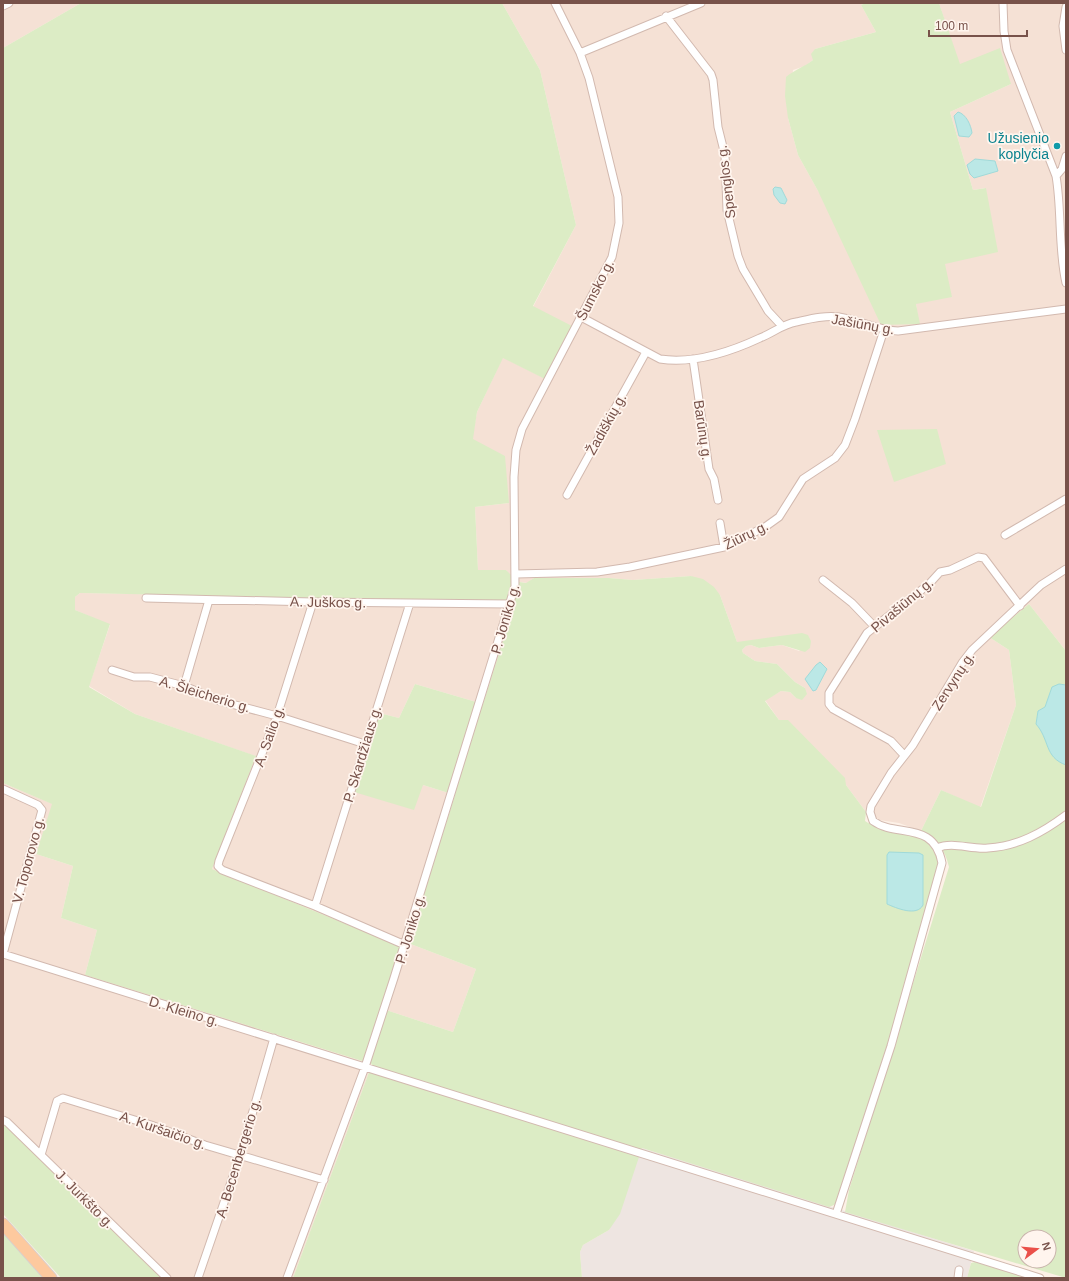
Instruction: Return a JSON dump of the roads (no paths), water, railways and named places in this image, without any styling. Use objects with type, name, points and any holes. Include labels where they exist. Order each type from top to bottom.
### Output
[{"type":"main road","points":[[3,1224],[51,1278]]},
{"type":"street","points":[[3,6],[9,3]]},
{"type":"street","name":"Šumsko g.","points":[[516,574],[514,477],[519,438],[522,429],[612,257],[617,236],[620,210],[590,86],[580,54],[555,3]]},
{"type":"street","points":[[580,54],[666,16],[700,3]]},
{"type":"street","points":[[1003,3],[1004,31],[1008,50],[1056,176],[1059,193],[1062,260],[1066,283]]},
{"type":"street","points":[[1066,7],[1063,26],[1066,50]]},
{"type":"street","name":"Spenglos g.","points":[[666,16],[713,80],[718,127],[725,154],[727,210],[738,256],[743,269],[765,305],[782,326]]},
{"type":"street","points":[[1056,176],[1062,169],[1066,156]]},
{"type":"street","name":"Jašiūnų g.","points":[[581,317],[646,352],[660,359],[666,360],[693,359],[748,344],[782,326],[796,322],[838,317],[884,330],[898,331],[1066,309]]},
{"type":"street","name":"Žiūrų g.","points":[[516,574],[614,570],[724,547],[771,523],[784,510],[803,479],[835,458],[845,445],[884,330]]},
{"type":"street","name":"Žadiškių g.","points":[[567,495],[646,352]]},
{"type":"street","name":"Barūnų g.","points":[[693,359],[709,469],[714,479],[718,500]]},
{"type":"street","points":[[1005,536],[1066,499]]},
{"type":"street","points":[[720,522],[724,547]]},
{"type":"street","name":"Pivašiūnų g.","points":[[904,755],[891,741],[833,709],[829,704],[829,693],[867,633],[929,584],[940,572],[950,570],[978,557],[984,558],[1020,606]]},
{"type":"street","name":"Zervynų g.","points":[[937,848],[932,842],[917,832],[878,825],[871,817],[871,806],[904,755],[913,745],[962,663],[972,650],[1041,585],[1066,569]]},
{"type":"street","name":"P. Joniko g.","points":[[287,1278],[365,1067],[405,945],[510,604],[516,574]]},
{"type":"street","points":[[823,580],[852,602],[874,626]]},
{"type":"street","name":"A. Juškos g.","points":[[146,598],[313,602],[510,604]]},
{"type":"street","points":[[184,686],[209,600]]},
{"type":"street","name":"A. Salio g.","points":[[313,602],[277,716],[218,861],[218,866],[222,870],[315,906]]},
{"type":"street","name":"P. Skardžiaus g.","points":[[315,906],[410,603]]},
{"type":"street","name":"A. Šleicherio g.","points":[[112,670],[134,677],[150,677],[184,686],[220,701],[277,716],[365,744]]},
{"type":"street","name":"V. Toporovo g.","points":[[3,789],[38,804],[42,810],[3,954]]},
{"type":"street","points":[[836,1214],[891,1046],[942,870],[941,856],[937,848],[946,844],[988,848],[1023,841],[1044,832],[1066,815]]},
{"type":"street","points":[[315,906],[405,945]]},
{"type":"street","name":"D. Kleino g.","points":[[3,954],[1040,1278]]},
{"type":"street","name":"A. Becenbergerio g.","points":[[198,1278],[240,1156],[274,1038]]},
{"type":"street","name":"A. Kuršaičio g.","points":[[41,1155],[58,1101],[63,1098],[151,1125],[240,1156],[324,1180]]},
{"type":"street","name":"J. Jurkšto g.","points":[[3,1120],[7,1122],[167,1278]]},
{"type":"water","points":[[958,112],[966,117],[971,127],[972,133],[969,137],[959,136],[954,116]]},
{"type":"water","points":[[975,159],[995,161],[998,171],[974,178],[970,174],[967,165]]},
{"type":"water","points":[[775,187],[781,188],[787,200],[785,204],[780,203],[774,195],[773,189]]},
{"type":"water","points":[[820,662],[827,669],[816,690],[813,691],[805,679]]},
{"type":"water","points":[[1059,684],[1066,685],[1066,765],[1059,762],[1051,753],[1044,736],[1036,724],[1038,711],[1045,707],[1052,687]]},
{"type":"water","points":[[889,852],[919,853],[923,855],[923,905],[920,909],[911,911],[896,908],[887,904],[887,855]]},
{"type":"place","name":"Užusienio koplyčia","points":[[1057,146]]}]
